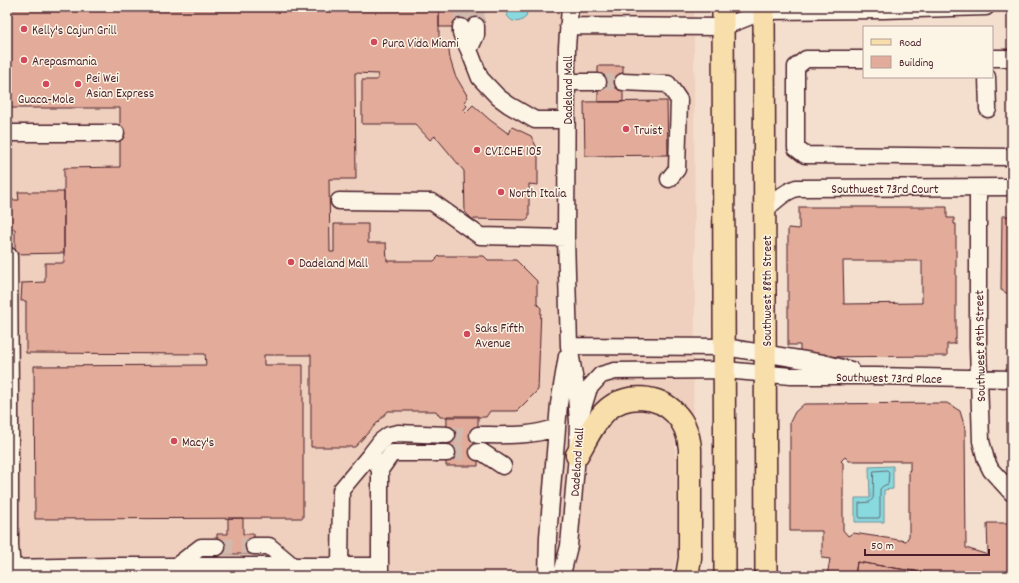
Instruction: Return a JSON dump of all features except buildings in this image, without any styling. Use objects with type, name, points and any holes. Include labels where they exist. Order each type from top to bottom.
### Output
[{"type":"highway","points":[[577,455],[595,424],[608,409],[620,402],[633,398],[647,398],[661,402],[675,412],[684,424],[689,438],[690,449],[690,558],[687,576]]},
{"type":"main road","name":"Southwest 88th Street","points":[[759,8],[766,210],[766,576]]},
{"type":"main road","points":[[723,17],[726,576]]},
{"type":"street","name":"Dadeland Mall","points":[[560,576],[562,574],[569,546],[577,455],[578,422],[575,381],[569,346],[566,238],[567,47],[570,7]]},
{"type":"street","points":[[568,26],[723,17],[759,8],[890,10],[986,7]]},
{"type":"street","points":[[469,27],[476,35],[469,50],[480,78],[498,97],[535,120],[566,120]]},
{"type":"street","points":[[993,58],[1012,58]]},
{"type":"street","points":[[863,59],[806,59],[796,67],[796,148],[805,155],[1012,157]]},
{"type":"street","points":[[988,78],[988,109]]},
{"type":"street","points":[[567,82],[598,82]]},
{"type":"street","points":[[623,82],[668,84],[679,100],[677,170],[669,179]]},
{"type":"street","points":[[7,133],[116,133]]},
{"type":"street","name":"Southwest 73rd Court","points":[[766,210],[777,198],[796,188],[1012,187]]},
{"type":"street","name":"Southwest 89th Street","points":[[978,188],[978,346],[980,379],[980,429],[983,451],[986,460],[991,470],[1012,493]]},
{"type":"street","points":[[339,201],[432,202],[480,236],[566,238]]},
{"type":"street","points":[[9,256],[10,568],[112,566],[340,566],[380,571],[380,470],[371,454]]},
{"type":"street","name":"Dadeland Mall","points":[[547,576],[548,537],[559,404],[569,346]]},
{"type":"street","points":[[569,346],[724,347],[822,363],[876,376]]},
{"type":"street","points":[[578,422],[589,388],[601,375],[616,371],[725,370],[765,374]]},
{"type":"street","name":"Southwest 73rd Place","points":[[765,374],[791,376],[1012,379]]},
{"type":"street","points":[[478,435],[531,435],[557,427]]},
{"type":"street","points":[[340,566],[341,490],[381,441],[388,435],[398,433],[447,435]]},
{"type":"street","points":[[478,452],[482,452],[503,466]]},
{"type":"street","points":[[380,470],[392,453],[447,453]]},
{"type":"street","points":[[254,546],[269,546],[294,566]]},
{"type":"street","points":[[176,567],[201,547],[217,547]]},
{"type":"shaded area","points":[[7,7],[694,7],[695,316],[693,414],[675,438],[678,551],[672,576],[7,576]]},
{"type":"water","points":[[508,7],[526,7],[526,17],[518,22],[511,20],[507,15]]},
{"type":"water","points":[[893,466],[893,489],[884,490],[884,522],[855,522],[855,498],[870,498],[869,467]]},
{"type":"tunnel","points":[[461,27],[462,7]]},
{"type":"tunnel","points":[[476,26],[477,7]]},
{"type":"tunnel","points":[[598,82],[623,82]]},
{"type":"tunnel","points":[[447,435],[478,435]]},
{"type":"tunnel","points":[[447,453],[478,452]]},
{"type":"tunnel","points":[[217,547],[254,546]]},
{"type":"place","name":"Kelly's Cajun Grill","points":[[24,29]]},
{"type":"place","name":"Pura Vida Miami","points":[[374,42]]},
{"type":"place","name":"Arepasmania","points":[[24,60]]},
{"type":"place","name":"Guaca-Mole","points":[[46,84]]},
{"type":"place","name":"Pei Wei Asian Express","points":[[78,84]]},
{"type":"place","name":"Truist","points":[[626,129]]},
{"type":"place","name":"CVI.CHE 105","points":[[477,150]]},
{"type":"place","name":"North Italia","points":[[501,192]]},
{"type":"place","name":"Dadeland Mall","points":[[291,262]]},
{"type":"place","name":"Saks Fifth Avenue","points":[[467,334]]},
{"type":"place","name":"Macy's","points":[[174,441]]}]
